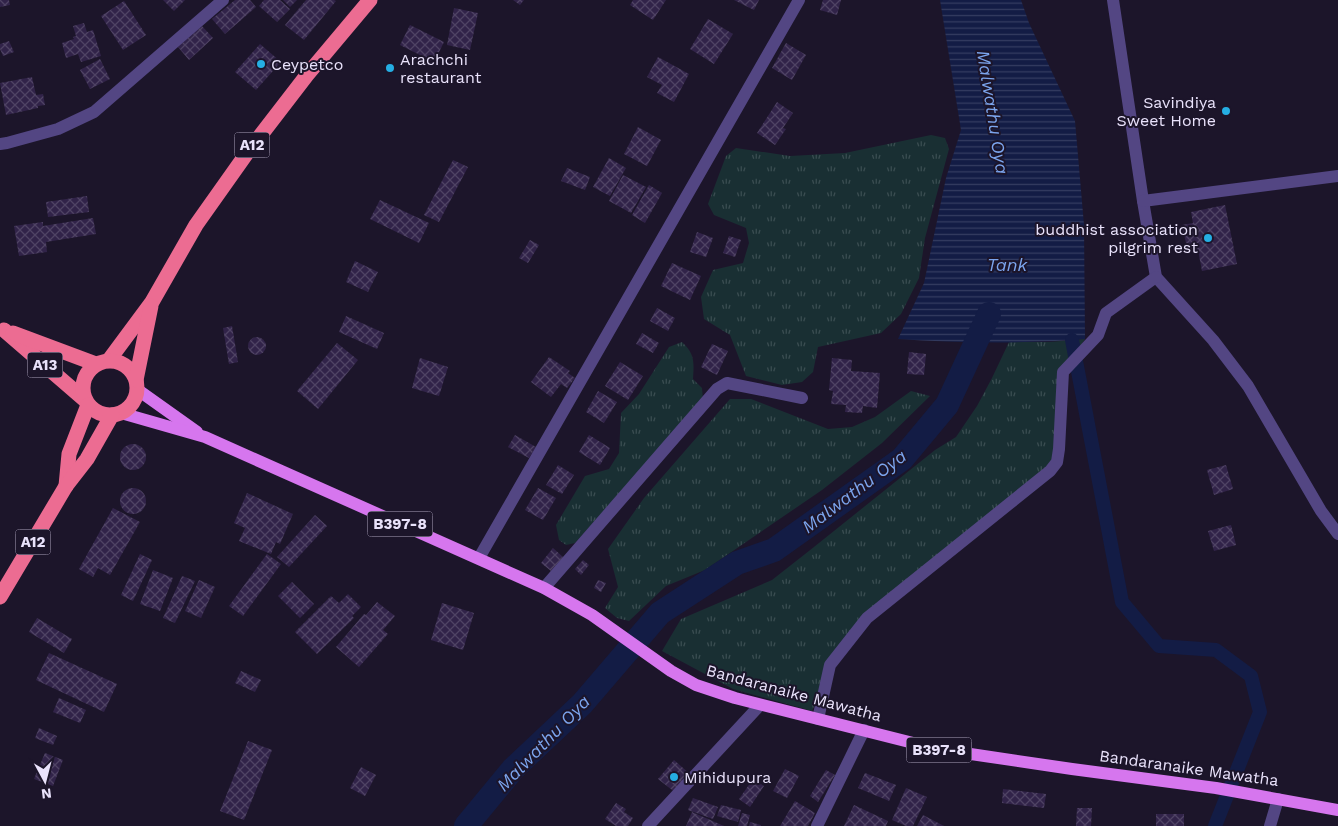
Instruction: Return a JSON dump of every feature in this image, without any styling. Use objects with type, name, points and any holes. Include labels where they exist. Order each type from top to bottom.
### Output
[{"type":"highway","name":"A12","points":[[103,362],[152,302],[196,224],[247,153],[307,75],[370,0]]},
{"type":"highway","name":"A12","points":[[137,385],[152,302]]},
{"type":"highway","name":"A13","points":[[2,329],[103,362]]},
{"type":"highway","name":"A13","points":[[2,329],[87,403]]},
{"type":"highway","points":[[103,362],[118,362],[126,365],[133,372],[137,385],[133,404],[117,414],[104,415],[95,411],[87,403],[82,390],[88,371],[103,362]]},
{"type":"highway","name":"A12","points":[[66,486],[69,454],[87,403]]},
{"type":"highway","name":"A12","points":[[0,597],[66,486],[87,459],[117,414]]},
{"type":"main road","name":"Bandaranaike Mawatha","points":[[137,385],[205,437]]},
{"type":"main road","name":"Bandaranaike Mawatha","points":[[117,414],[205,437],[479,558],[544,588],[592,616],[671,671],[696,685],[735,698],[937,749],[1216,788],[1338,810]]},
{"type":"street","points":[[0,144],[8,144],[58,129],[94,112],[223,0]]},
{"type":"street","points":[[479,558],[799,0]]},
{"type":"street","points":[[1113,0],[1156,277],[1213,340],[1248,386],[1322,511],[1338,534]]},
{"type":"street","points":[[1143,201],[1338,176]]},
{"type":"street","points":[[818,719],[830,665],[867,618],[1050,471],[1057,462],[1063,372],[1098,334],[1106,312],[1156,277]]},
{"type":"street","points":[[544,588],[717,389],[727,383],[802,398]]},
{"type":"street","points":[[648,826],[760,705]]},
{"type":"street","points":[[817,826],[864,730]]},
{"type":"street","points":[[1270,826],[1278,799]]},
{"type":"green space","points":[[931,135],[945,138],[949,149],[925,238],[919,278],[901,314],[881,333],[818,347],[813,372],[802,382],[782,385],[746,376],[730,335],[704,319],[701,297],[713,270],[743,263],[749,243],[746,228],[714,215],[708,204],[726,156],[736,148],[790,156],[845,153]]},
{"type":"green space","points":[[1085,339],[1063,372],[1057,462],[867,618],[827,676],[812,711],[733,689],[662,651],[681,619],[772,580],[935,450],[956,437],[977,406],[1009,342],[1049,342]]},
{"type":"green space","points":[[682,342],[691,354],[693,379],[702,388],[703,400],[575,543],[566,545],[559,540],[556,525],[585,476],[609,469],[619,453],[621,413],[639,394],[669,347]]},
{"type":"green space","points":[[911,391],[930,396],[882,443],[822,490],[705,570],[666,586],[629,621],[617,618],[605,608],[618,587],[608,549],[644,498],[730,399],[751,399],[828,429],[852,427],[875,417]]},
{"type":"water","name":"Tank","points":[[940,0],[1021,0],[1029,23],[1075,121],[1084,225],[1085,339],[991,342],[898,339],[924,283],[946,178],[961,130]]},
{"type":"building","points":[[0,0],[9,0],[10,5],[0,7]]},
{"type":"building","points":[[163,0],[185,0],[174,11]]},
{"type":"building","points":[[235,0],[250,0],[256,7],[225,34],[212,19]]},
{"type":"building","points":[[264,0],[280,0],[290,9],[277,22],[259,6]]},
{"type":"building","points":[[283,0],[297,0],[290,7]]},
{"type":"building","points":[[306,0],[336,1],[304,40],[285,25]]},
{"type":"building","points":[[513,0],[524,0],[520,5]]},
{"type":"building","points":[[633,0],[666,0],[653,20],[630,5]]},
{"type":"building","points":[[734,0],[759,0],[754,10]]},
{"type":"building","points":[[823,0],[841,0],[837,15],[820,10]]},
{"type":"building","points":[[124,1],[146,35],[123,50],[101,16]]},
{"type":"building","points":[[454,8],[478,13],[470,50],[447,45]]},
{"type":"building","points":[[708,19],[733,34],[714,64],[690,49]]},
{"type":"building","points":[[84,23],[87,32],[93,30],[101,56],[81,62],[78,54],[66,58],[62,43],[74,39],[73,37],[76,36],[73,26]]},
{"type":"building","points":[[410,25],[444,42],[434,62],[400,45]]},
{"type":"building","points":[[202,26],[213,38],[189,60],[178,47]]},
{"type":"building","points":[[9,41],[14,52],[3,56],[0,44]]},
{"type":"building","points":[[786,43],[806,55],[792,80],[772,68]]},
{"type":"building","points":[[260,44],[281,62],[256,90],[235,72]]},
{"type":"building","points":[[658,57],[689,74],[674,102],[657,93],[662,85],[647,77]]},
{"type":"building","points":[[100,59],[110,79],[90,89],[80,70]]},
{"type":"building","points":[[32,77],[36,95],[43,94],[45,105],[6,115],[0,83]]},
{"type":"building","points":[[777,102],[793,113],[783,128],[786,129],[775,145],[757,133]]},
{"type":"building","points":[[638,127],[661,140],[647,166],[624,154]]},
{"type":"building","points":[[609,158],[626,168],[610,196],[593,187]]},
{"type":"building","points":[[453,160],[468,167],[439,222],[424,215]]},
{"type":"building","points":[[567,168],[590,177],[585,190],[561,181]]},
{"type":"building","points":[[623,175],[646,187],[631,213],[609,201]]},
{"type":"building","points":[[649,185],[662,193],[645,223],[632,215]]},
{"type":"building","points":[[87,196],[89,212],[48,217],[46,202]]},
{"type":"building","points":[[380,200],[429,223],[419,243],[370,219]]},
{"type":"building","name":"buddhist association pilgrim rest","points":[[1225,205],[1237,264],[1202,271],[1198,250],[1188,252],[1182,225],[1193,223],[1191,212]]},
{"type":"building","points":[[93,218],[96,234],[46,242],[47,252],[19,256],[14,226],[43,222],[43,226]]},
{"type":"building","points":[[697,232],[713,238],[706,257],[690,252]]},
{"type":"building","points":[[729,236],[741,240],[735,257],[723,253]]},
{"type":"building","points":[[530,240],[539,245],[528,263],[519,258]]},
{"type":"building","points":[[355,261],[378,272],[368,292],[346,282]]},
{"type":"building","points":[[672,263],[701,276],[690,300],[661,286]]},
{"type":"building","points":[[657,308],[675,318],[668,331],[650,321]]},
{"type":"building","points":[[346,316],[384,333],[377,349],[339,332]]},
{"type":"building","points":[[232,326],[238,362],[229,364],[223,328]]},
{"type":"building","points":[[642,333],[659,343],[653,353],[636,344]]},
{"type":"building","points":[[257,337],[263,340],[266,346],[263,352],[257,355],[251,352],[248,346],[251,340]]},
{"type":"building","points":[[337,343],[358,360],[318,409],[297,391]]},
{"type":"building","points":[[712,344],[728,351],[717,375],[701,367]]},
{"type":"building","points":[[909,352],[926,354],[924,375],[907,374]]},
{"type":"building","points":[[549,357],[570,371],[568,373],[575,378],[567,388],[561,384],[551,397],[531,382]]},
{"type":"building","points":[[420,358],[448,367],[439,396],[412,388]]},
{"type":"building","points":[[832,358],[852,360],[851,371],[880,373],[877,408],[863,406],[862,413],[845,412],[846,405],[831,404],[833,391],[829,390]]},
{"type":"building","points":[[620,362],[643,376],[628,400],[605,386]]},
{"type":"building","points":[[598,391],[617,402],[604,423],[586,412]]},
{"type":"building","points":[[515,435],[536,447],[529,458],[508,447]]},
{"type":"building","points":[[589,435],[610,448],[600,465],[579,452]]},
{"type":"building","points":[[133,444],[142,448],[146,457],[142,466],[133,470],[124,466],[120,457],[124,448]]},
{"type":"building","points":[[558,465],[574,475],[562,494],[546,485]]},
{"type":"building","points":[[1226,465],[1233,489],[1214,495],[1207,470]]},
{"type":"building","points":[[133,488],[142,492],[146,501],[142,510],[133,514],[124,510],[120,501],[124,492]]},
{"type":"building","points":[[538,488],[556,498],[543,520],[525,510]]},
{"type":"building","points":[[247,493],[293,514],[280,544],[276,542],[271,554],[239,541],[245,528],[234,523]]},
{"type":"building","points":[[113,508],[140,522],[110,575],[98,568],[93,577],[79,569]]},
{"type":"building","points":[[315,515],[327,526],[289,567],[277,557]]},
{"type":"building","points":[[1231,525],[1236,545],[1214,551],[1208,531]]},
{"type":"building","points":[[553,548],[563,557],[551,571],[541,563]]},
{"type":"building","points":[[140,554],[152,560],[133,601],[121,595]]},
{"type":"building","points":[[267,554],[281,564],[243,616],[229,606]]},
{"type":"building","points":[[583,560],[589,565],[581,575],[575,569]]},
{"type":"building","points":[[153,570],[173,578],[160,611],[140,604]]},
{"type":"building","points":[[182,576],[195,581],[175,623],[163,618]]},
{"type":"building","points":[[199,580],[215,587],[201,618],[185,611]]},
{"type":"building","points":[[598,580],[606,583],[601,592],[594,588]]},
{"type":"building","points":[[292,582],[314,604],[300,618],[278,596]]},
{"type":"building","points":[[348,594],[361,607],[352,616],[354,618],[317,654],[295,632],[331,596],[339,603]]},
{"type":"building","points":[[377,602],[395,616],[383,630],[388,634],[359,667],[336,647],[364,614],[366,615]]},
{"type":"building","points":[[442,603],[474,613],[463,650],[431,640]]},
{"type":"building","points":[[37,618],[72,639],[64,653],[29,632]]},
{"type":"building","points":[[49,653],[117,684],[104,712],[36,680]]},
{"type":"building","points":[[241,671],[261,680],[255,692],[235,683]]},
{"type":"building","points":[[59,698],[86,710],[80,723],[53,712]]},
{"type":"building","points":[[39,728],[57,736],[53,745],[35,738]]},
{"type":"building","points":[[248,741],[272,750],[244,820],[220,811]]},
{"type":"building","points":[[45,753],[63,760],[53,786],[34,779]]},
{"type":"building","name":"Mihidupura","points":[[674,760],[691,775],[676,793],[658,779]]},
{"type":"building","points":[[361,767],[376,775],[365,796],[350,788]]},
{"type":"building","points":[[785,769],[799,776],[787,798],[773,791]]},
{"type":"building","points":[[826,770],[835,775],[818,802],[810,796]]},
{"type":"building","points":[[865,773],[896,785],[889,801],[858,788]]},
{"type":"building","points":[[753,779],[764,786],[750,807],[739,799]]},
{"type":"building","points":[[906,788],[927,797],[913,826],[906,826],[892,820]]},
{"type":"building","points":[[1003,789],[1046,794],[1044,808],[1002,803]]},
{"type":"building","points":[[693,798],[718,807],[713,819],[688,810]]},
{"type":"building","points":[[795,801],[815,813],[808,826],[780,826]]},
{"type":"building","points":[[616,803],[626,809],[624,812],[633,818],[628,826],[616,826],[605,819]]},
{"type":"building","points":[[721,805],[741,810],[738,822],[717,816]]},
{"type":"building","points":[[854,805],[888,821],[886,826],[844,826]]},
{"type":"building","points":[[1077,808],[1092,808],[1091,826],[1076,826]]},
{"type":"building","points":[[692,812],[724,826],[686,826]]},
{"type":"building","points":[[742,813],[750,815],[747,826],[738,826]]},
{"type":"building","points":[[1156,814],[1184,814],[1184,826],[1156,826]]},
{"type":"building","points":[[923,815],[944,826],[917,826]]},
{"type":"building","points":[[750,822],[761,825],[761,826],[749,826]]},
{"type":"waterway","name":"Malwathu Oya","points":[[466,826],[513,769],[582,704],[660,613],[737,563],[774,550],[902,459],[947,405],[989,314]]},
{"type":"waterway","points":[[1072,340],[1122,602],[1159,646],[1216,650],[1251,676],[1260,712],[1215,826]]},
{"type":"place","name":"Ceypetco","points":[[261,64]]},
{"type":"place","name":"Arachchi restaurant","points":[[390,68]]},
{"type":"place","name":"Savindiya Sweet Home","points":[[1226,111]]},
{"type":"place","name":"buddhist association pilgrim rest","points":[[1208,238]]},
{"type":"place","name":"Mihidupura","points":[[674,777]]}]
